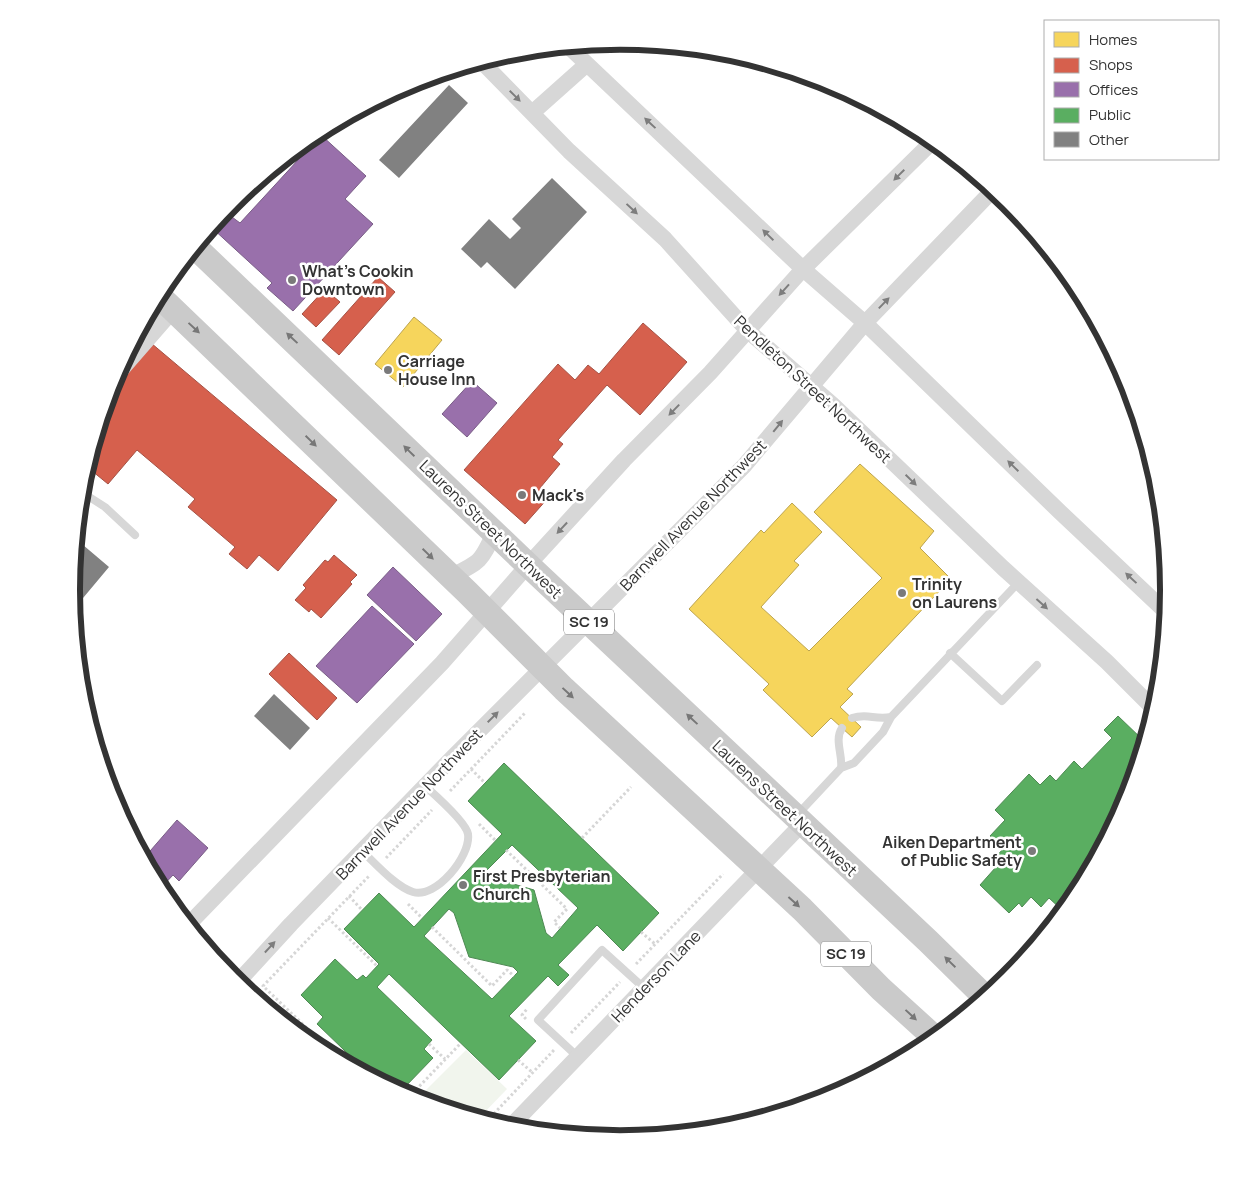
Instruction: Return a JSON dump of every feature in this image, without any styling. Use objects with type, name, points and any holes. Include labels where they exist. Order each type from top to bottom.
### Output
[{"type":"main road","name":"Laurens Street Northwest","points":[[200,251],[494,533],[981,992]]},
{"type":"main road","name":"SC 19","points":[[166,302],[488,611],[564,689],[802,909],[882,989],[929,1032]]},
{"type":"street","points":[[574,52],[803,269],[865,323],[1159,606]]},
{"type":"street","points":[[532,113],[587,64]]},
{"type":"street","name":"Pendleton Street Northwest","points":[[486,66],[569,151],[665,239],[747,330],[832,405],[1018,582],[1107,662],[1147,702]]},
{"type":"street","points":[[193,921],[436,670],[624,460],[710,372],[803,269],[927,147]]},
{"type":"street","name":"Barnwell Avenue Northwest","points":[[242,976],[425,786],[744,466],[865,323],[988,195]]},
{"type":"street","points":[[145,332],[166,302]]},
{"type":"street","points":[[451,576],[475,564],[482,558],[494,533]]},
{"type":"street","name":"Henderson Lane","points":[[517,1120],[758,869],[798,820]]},
{"type":"lane","points":[[88,496],[105,507],[135,535]]},
{"type":"lane","points":[[798,820],[841,768],[854,763],[883,732],[891,717],[1018,582]]},
{"type":"lane","points":[[950,654],[1002,701],[1037,665]]},
{"type":"lane","points":[[852,718],[862,715],[879,719],[891,717]]},
{"type":"lane","points":[[841,768],[842,759],[838,741],[842,728]]},
{"type":"lane","points":[[362,851],[398,883],[414,893],[431,890],[442,882],[459,863],[466,851],[468,833],[460,820],[425,786]]},
{"type":"lane","points":[[578,1057],[538,1020],[602,950],[644,988]]},
{"type":"path","points":[[312,1034],[263,986],[532,706]]},
{"type":"path","points":[[471,770],[485,783]]},
{"type":"path","points":[[582,838],[631,787]]},
{"type":"path","points":[[506,850],[567,909],[554,922],[560,928]]},
{"type":"path","points":[[493,1115],[723,874]]},
{"type":"path","points":[[349,896],[362,910]]},
{"type":"path","points":[[328,918],[377,966]]},
{"type":"path","points":[[432,927],[492,986],[507,970],[514,976]]},
{"type":"path","points":[[641,932],[655,944]]},
{"type":"path","points":[[416,1090],[461,1043]]},
{"type":"path","points":[[429,1044],[445,1059]]},
{"type":"path","points":[[518,1060],[533,1073]]},
{"type":"shaded area","points":[[466,1050],[507,1089],[484,1113],[423,1093]]},
{"type":"building: Homes","points":[[414,317],[442,340],[403,387],[375,364]]},
{"type":"building: Homes","name":"Trinity on Laurens","points":[[860,464],[934,531],[920,548],[951,579],[847,689],[853,694],[840,707],[861,727],[852,737],[831,718],[812,737],[763,690],[769,684],[689,609],[761,530],[764,533],[792,503],[822,532],[794,561],[799,565],[761,607],[809,651],[882,578],[814,512]]},
{"type":"building: Shops","points":[[378,277],[395,292],[339,355],[322,340]]},
{"type":"building: Shops","points":[[325,289],[340,302],[316,327],[302,314]]},
{"type":"building: Shops","points":[[643,323],[687,362],[640,415],[607,385],[558,440],[563,444],[552,457],[560,464],[540,488],[549,497],[525,524],[464,470],[558,364],[575,380],[588,365],[599,374]]},
{"type":"building: Shops","points":[[151,343],[337,500],[278,571],[259,555],[247,569],[229,554],[235,547],[188,507],[195,499],[137,450],[108,484],[93,472],[108,416],[125,374]]},
{"type":"building: Shops","points":[[334,555],[357,575],[350,582],[352,584],[321,618],[311,609],[309,612],[295,600],[306,588],[303,585],[325,560],[328,562]]},
{"type":"building: Shops","points":[[289,653],[337,698],[317,720],[269,674]]},
{"type":"building: Offices","points":[[324,138],[366,176],[345,199],[373,224],[293,311],[267,288],[272,283],[216,232],[256,191],[232,217],[240,223],[308,150]]},
{"type":"building: Offices","points":[[472,381],[497,403],[467,437],[442,414]]},
{"type":"building: Offices","points":[[393,567],[442,614],[416,641],[367,595]]},
{"type":"building: Offices","points":[[372,606],[414,644],[357,703],[316,666]]},
{"type":"building: Offices","points":[[177,820],[208,848],[179,881],[173,875],[166,882],[148,853]]},
{"type":"building: Public","points":[[1118,716],[1139,736],[1131,764],[1104,829],[1087,860],[1057,906],[1049,898],[1041,907],[1031,897],[1022,907],[1019,903],[1009,913],[980,885],[996,867],[991,862],[1004,848],[990,836],[1005,820],[995,810],[1029,774],[1040,785],[1050,775],[1056,781],[1074,761],[1082,769],[1112,738],[1104,730]]},
{"type":"building: Public","points":[[504,763],[659,913],[623,951],[597,925],[558,965],[569,975],[558,986],[548,976],[509,1016],[536,1041],[499,1080],[389,974],[377,987],[432,1040],[424,1049],[433,1058],[406,1086],[356,1061],[317,1024],[323,1017],[301,995],[335,959],[357,980],[363,975],[366,978],[379,964],[344,929],[379,893],[414,927],[502,834],[468,801]],"holes":[[[512,845],[578,908],[552,938],[546,933],[534,890],[490,877],[485,872]],[[449,909],[454,913],[469,957],[513,967],[518,972],[492,999],[424,936]]]},
{"type":"building: Other","points":[[449,85],[468,103],[399,178],[379,160]]},
{"type":"building: Other","points":[[552,178],[587,212],[515,289],[487,262],[481,268],[461,249],[489,219],[510,239],[521,228],[512,219]]},
{"type":"building: Other","points":[[82,544],[109,567],[80,601]]},
{"type":"building: Other","points":[[274,694],[310,728],[290,750],[254,716]]},
{"type":"place","name":"What's Cookin Downtown","points":[[292,280]]},
{"type":"place","name":"Carriage House Inn","points":[[388,370]]},
{"type":"place","name":"Mack's","points":[[522,495]]},
{"type":"place","name":"Trinity on Laurens","points":[[902,593]]},
{"type":"place","name":"Aiken Department of Public Safety","points":[[1032,851]]},
{"type":"place","name":"First Presbyterian Church","points":[[463,885]]}]
